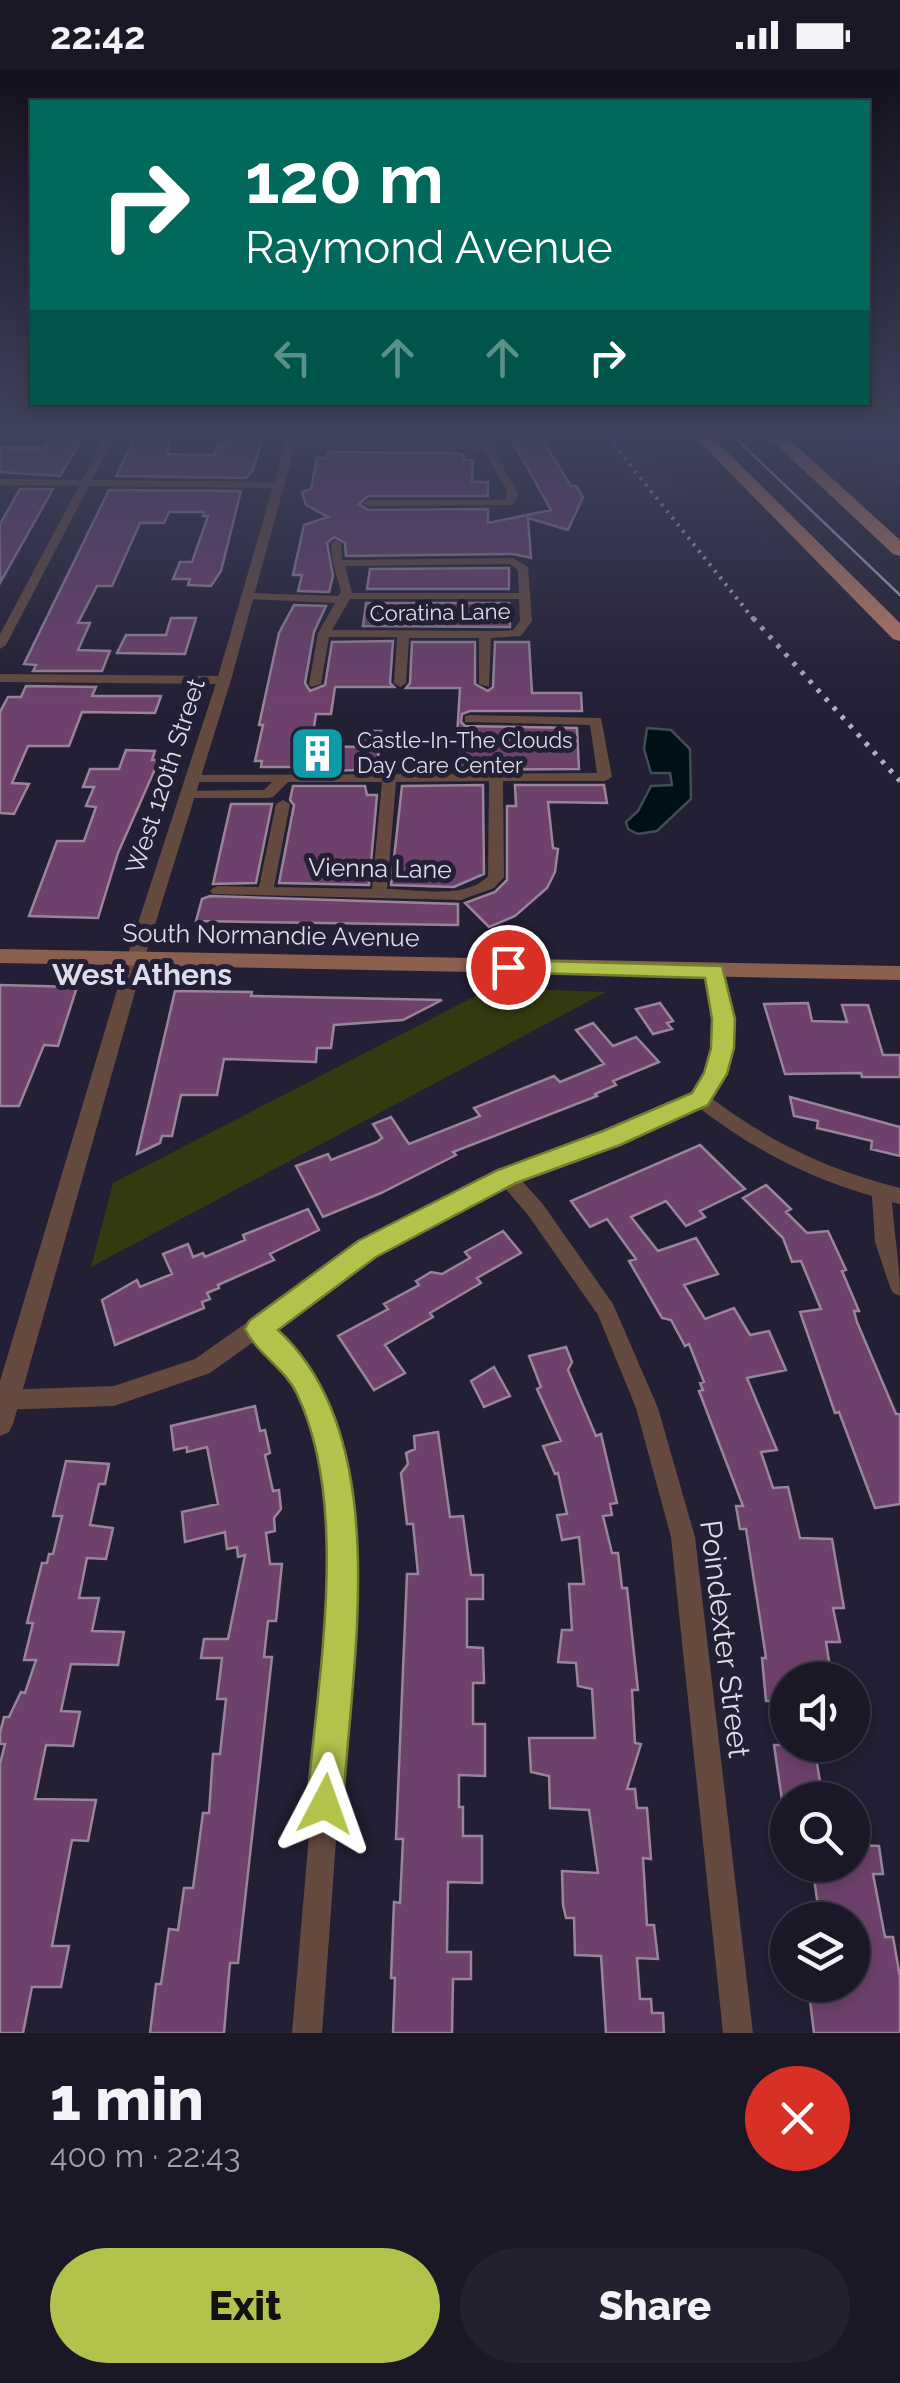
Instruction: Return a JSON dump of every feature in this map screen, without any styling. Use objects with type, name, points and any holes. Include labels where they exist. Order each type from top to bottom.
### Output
[{"type":"highway","points":[[789,523],[900,635]]},
{"type":"highway","points":[[870,523],[900,550]]},
{"type":"main road","name":"South Normandie Avenue","points":[[0,956],[900,973]]},
{"type":"street","points":[[0,645],[65,523]]},
{"type":"street","name":"West 120th Street","points":[[0,1424],[3,1400],[268,523]]},
{"type":"street","points":[[315,684],[324,633],[346,596],[336,542]]},
{"type":"street","points":[[248,596],[287,600],[346,596],[525,596],[524,569],[513,562],[338,562]]},
{"type":"street","name":"Coratina Lane","points":[[324,633],[484,634],[522,629],[525,596]]},
{"type":"street","points":[[400,683],[404,634]]},
{"type":"street","points":[[484,634],[486,684]]},
{"type":"street","points":[[0,678],[224,680]]},
{"type":"street","points":[[190,786],[268,794],[285,777],[605,777],[596,721],[470,720]]},
{"type":"street","points":[[379,894],[389,777]]},
{"type":"street","name":"Vienna Lane","points":[[218,891],[462,895],[489,886],[496,877],[496,777]]},
{"type":"street","points":[[266,891],[283,804]]},
{"type":"street","points":[[3,1400],[114,1396],[202,1366],[367,1249],[507,1176],[612,1138],[700,1099],[716,1074],[723,1048],[724,1019],[714,971]]},
{"type":"street","points":[[700,1099],[773,1152],[816,1173],[890,1194],[884,1242],[900,1287]]},
{"type":"street","name":"Poindexter Street","points":[[507,1176],[606,1310],[648,1408],[683,1537],[738,2033]]},
{"type":"street","points":[[258,1329],[286,1355],[308,1384],[339,1481],[341,1583],[307,2033]]},
{"type":"green space","points":[[491,988],[606,992],[91,1267],[113,1183]]},
{"type":"shaded area","points":[[647,728],[671,730],[690,749],[691,799],[657,831],[638,834],[628,829],[626,822],[638,811],[651,786],[672,785],[670,773],[651,773],[644,749]]},
{"type":"building","points":[[34,523],[0,583],[0,524]]},
{"type":"building","points":[[93,523],[164,523],[140,523],[112,586],[97,586],[78,623],[90,623],[78,650],[110,651],[102,671],[33,671],[36,665],[24,664]]},
{"type":"building","points":[[206,523],[233,523],[221,571],[211,586],[188,585],[190,579],[173,579],[180,562],[192,562]]},
{"type":"building","points":[[311,523],[528,523],[531,558],[513,554],[346,556],[345,543],[334,537],[327,543],[333,576],[329,592],[298,591],[302,575],[293,575],[304,525]]},
{"type":"building","points":[[543,523],[571,523],[568,530]]},
{"type":"building","points":[[509,568],[509,589],[367,589],[370,569]]},
{"type":"building","points":[[366,603],[509,603],[510,627],[363,626]]},
{"type":"building","points":[[294,605],[326,606],[314,632],[305,683],[310,691],[325,685],[332,642],[393,641],[390,683],[394,687],[335,687],[331,714],[316,714],[311,746],[362,747],[364,731],[381,731],[378,758],[368,758],[367,770],[296,771],[297,767],[261,767],[262,761],[255,761],[279,633]]},
{"type":"building","points":[[171,618],[196,618],[185,654],[117,653],[126,635],[166,635]]},
{"type":"building","points":[[412,642],[475,642],[475,684],[488,691],[493,687],[495,642],[529,642],[532,693],[581,693],[582,711],[470,711],[462,714],[461,722],[465,726],[577,728],[579,769],[461,770],[457,737],[460,688],[406,688],[410,683]]},
{"type":"building","points":[[26,686],[96,687],[92,696],[161,696],[155,713],[82,712],[69,746],[28,746],[12,783],[29,784],[14,814],[0,813],[0,712],[8,697],[21,697]]},
{"type":"building","points":[[126,750],[155,751],[152,760],[159,760],[118,853],[98,918],[29,916],[57,841],[84,841],[96,807],[86,806],[94,787],[83,787],[90,769],[119,769]]},
{"type":"building","points":[[483,785],[484,874],[454,887],[391,885],[402,786]]},
{"type":"building","points":[[515,785],[604,785],[607,803],[548,802],[553,848],[558,849],[555,872],[547,888],[515,916],[489,927],[465,903],[495,892],[507,880],[507,806],[516,806]]},
{"type":"building","points":[[293,786],[365,786],[367,795],[377,795],[369,885],[279,883],[294,805],[290,800]]},
{"type":"building","points":[[231,804],[272,804],[256,883],[213,884]]},
{"type":"building","points":[[210,896],[458,904],[458,925],[196,921],[202,899]]},
{"type":"building","points":[[0,985],[77,987],[58,1046],[44,1045],[19,1106],[0,1106]]},
{"type":"building","points":[[175,991],[442,1000],[403,1020],[334,1025],[331,1048],[317,1048],[316,1062],[224,1059],[217,1095],[181,1095],[172,1136],[162,1136],[160,1143],[137,1154]]},
{"type":"building","points":[[660,1003],[673,1021],[667,1023],[672,1029],[653,1034],[636,1009]]},
{"type":"building","points":[[808,1003],[812,1021],[847,1022],[842,1005],[868,1005],[883,1055],[900,1055],[900,1077],[785,1074],[764,1004]]},
{"type":"building","points":[[593,1023],[613,1046],[636,1037],[659,1062],[613,1081],[616,1085],[597,1096],[453,1152],[456,1155],[381,1193],[323,1217],[296,1166],[328,1154],[331,1160],[377,1142],[382,1138],[373,1124],[391,1117],[409,1144],[480,1116],[474,1108],[554,1076],[560,1082],[604,1064],[576,1030]]},
{"type":"building","points":[[790,1097],[900,1127],[900,1156],[871,1149],[872,1141],[817,1128],[818,1121],[794,1116]]},
{"type":"building","points":[[700,1145],[745,1189],[700,1211],[705,1217],[686,1226],[666,1201],[631,1217],[658,1251],[696,1238],[718,1274],[684,1285],[705,1319],[734,1308],[750,1335],[769,1331],[786,1370],[747,1378],[777,1450],[761,1452],[773,1488],[788,1487],[800,1538],[832,1539],[844,1608],[833,1608],[840,1642],[826,1642],[829,1662],[770,1662],[770,1701],[766,1701],[762,1658],[766,1658],[746,1529],[740,1529],[736,1506],[743,1506],[699,1391],[703,1390],[700,1383],[704,1382],[689,1344],[685,1346],[671,1320],[662,1318],[629,1261],[636,1259],[607,1219],[590,1227],[571,1201]]},
{"type":"building","points":[[766,1185],[791,1209],[786,1212],[807,1233],[828,1231],[846,1270],[842,1271],[859,1311],[854,1311],[857,1322],[896,1414],[900,1414],[900,1504],[875,1508],[839,1412],[835,1413],[800,1312],[821,1309],[801,1261],[792,1262],[783,1238],[743,1198]]},
{"type":"building","points":[[308,1209],[319,1230],[270,1254],[274,1260],[218,1285],[219,1288],[207,1293],[210,1299],[202,1302],[204,1308],[115,1345],[102,1300],[137,1280],[140,1287],[172,1274],[163,1254],[188,1244],[193,1257],[203,1253],[205,1257],[245,1240],[243,1235]]},
{"type":"building","points":[[503,1231],[521,1253],[477,1278],[481,1283],[385,1345],[405,1373],[374,1390],[338,1336],[388,1309],[384,1304],[419,1285],[416,1281],[431,1272],[442,1274],[470,1258],[465,1252]]},
{"type":"building","points":[[566,1347],[572,1362],[568,1370],[596,1436],[601,1434],[617,1503],[610,1504],[612,1515],[603,1516],[612,1553],[618,1553],[622,1588],[627,1588],[638,1690],[632,1690],[635,1743],[641,1744],[627,1789],[635,1789],[637,1808],[647,1808],[651,1859],[643,1858],[647,1925],[654,1925],[658,1959],[637,1958],[640,1999],[651,1999],[652,2013],[663,2013],[664,2033],[606,2033],[601,1956],[575,1955],[574,1918],[566,1918],[563,1905],[562,1871],[598,1873],[589,1810],[550,1808],[549,1776],[531,1772],[529,1738],[595,1738],[592,1689],[578,1686],[576,1663],[558,1662],[562,1630],[572,1630],[569,1584],[584,1584],[579,1537],[562,1540],[557,1515],[567,1514],[558,1473],[555,1474],[543,1446],[561,1441],[537,1389],[541,1387],[529,1356]]},
{"type":"building","points":[[494,1367],[510,1396],[484,1407],[471,1381]]},
{"type":"building","points":[[255,1406],[260,1431],[265,1430],[270,1453],[265,1455],[273,1491],[279,1490],[281,1509],[274,1518],[275,1531],[266,1533],[270,1564],[282,1564],[276,1621],[268,1621],[264,1657],[272,1657],[238,1963],[230,1963],[224,2033],[150,2033],[169,1929],[178,1930],[184,1888],[193,1888],[203,1813],[209,1813],[213,1754],[220,1754],[226,1699],[217,1699],[222,1658],[201,1658],[204,1639],[228,1639],[245,1555],[238,1557],[237,1547],[227,1549],[225,1532],[185,1542],[182,1512],[218,1504],[207,1447],[187,1452],[187,1447],[174,1450],[171,1426]]},
{"type":"building","points":[[438,1432],[450,1517],[463,1516],[471,1575],[483,1575],[483,1599],[467,1599],[467,1647],[483,1648],[484,1683],[473,1683],[473,1724],[485,1724],[485,1776],[459,1775],[463,1836],[482,1836],[482,1883],[448,1882],[447,1952],[471,1952],[471,1979],[453,1979],[452,2033],[393,2033],[394,1902],[400,1903],[403,1839],[396,1839],[407,1574],[418,1574],[413,1524],[407,1524],[401,1473],[408,1464],[406,1453],[415,1449],[414,1436]]},
{"type":"building","points":[[66,1461],[109,1464],[105,1484],[99,1484],[90,1525],[113,1528],[106,1559],[87,1558],[79,1598],[99,1598],[92,1631],[124,1632],[118,1665],[71,1664],[61,1711],[80,1712],[73,1746],[46,1745],[35,1799],[96,1800],[88,1841],[72,1840],[52,1946],[69,1946],[61,1987],[32,1987],[23,2033],[0,2033],[0,1764],[5,1744],[0,1744],[0,1733],[4,1717],[9,1717],[21,1692],[25,1693],[36,1660],[24,1660],[33,1623],[27,1623],[42,1563],[47,1563],[49,1554],[53,1554],[62,1516],[53,1516]]},
{"type":"building","points":[[776,1762],[817,1762],[820,1782],[779,1782]]},
{"type":"building","points":[[870,1846],[879,1846],[883,1874],[873,1874],[885,1937],[893,1937],[900,1977],[900,2033],[814,2033],[810,2002],[870,2002],[870,1902],[817,1902],[814,1882],[870,1882]]},
{"type":"tram line","points":[[824,523],[900,595]]},
{"type":"railway","points":[[676,523],[755,621]]},
{"type":"railway","points":[[753,618],[900,781]]},
{"type":"place","name":"Castle-In-The Clouds Day Care Center","points":[[318,753]]},
{"type":"district","name":"West Athens","points":[[142,974]]},
{"type":"route","points":[[325,1804],[341,1583],[339,1481],[308,1384],[286,1355],[258,1329],[367,1249],[507,1176],[612,1138],[700,1099],[716,1074],[723,1048],[724,1019],[714,971],[508,967]]}]
